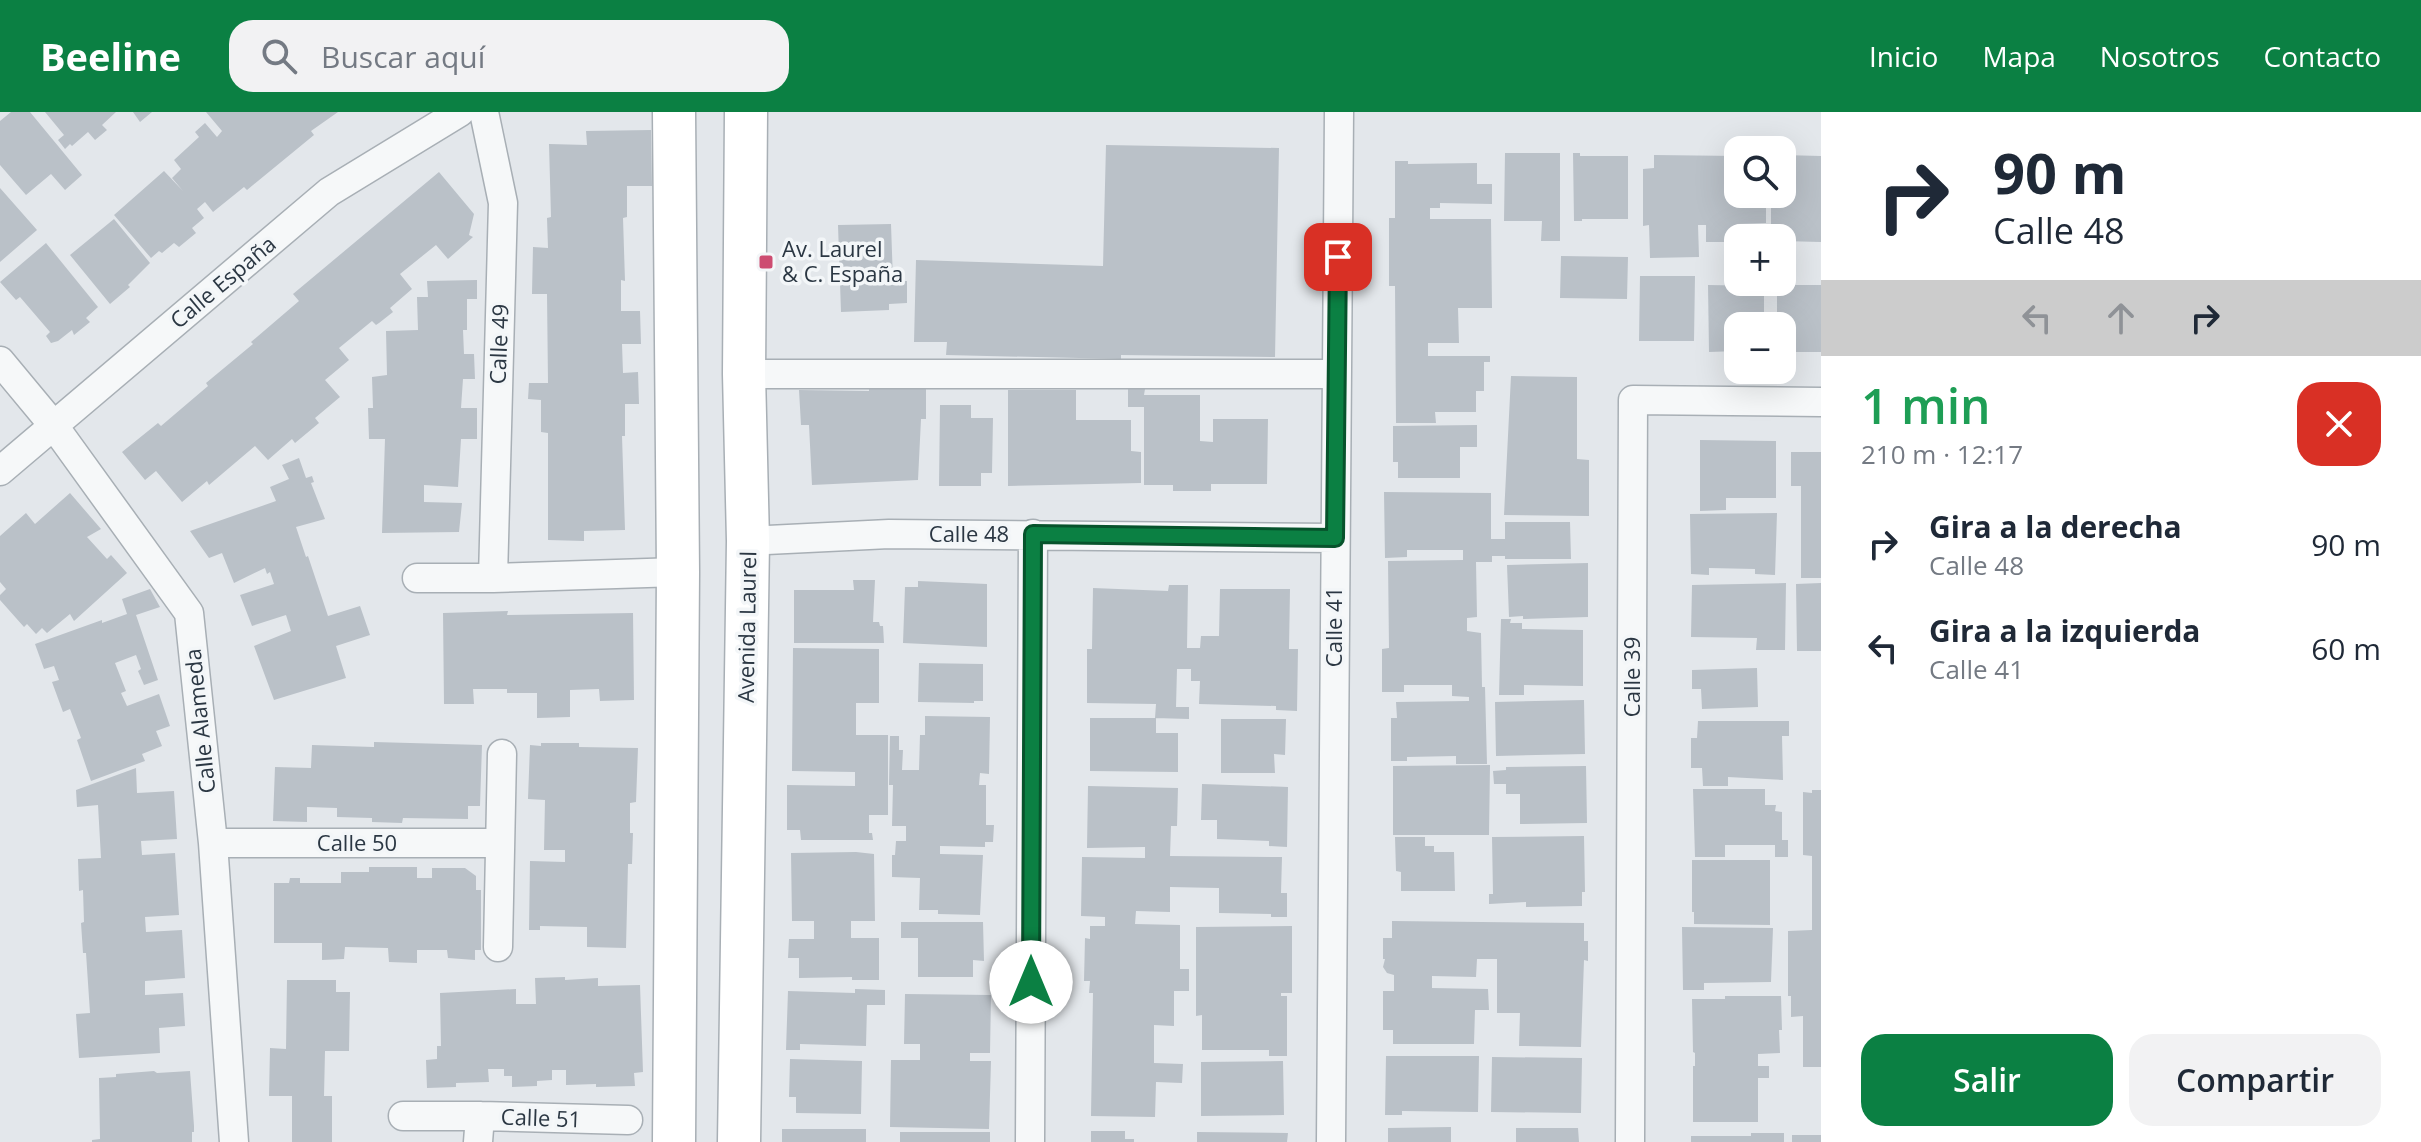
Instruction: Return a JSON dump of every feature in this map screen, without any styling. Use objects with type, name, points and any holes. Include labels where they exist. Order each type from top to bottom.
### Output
[{"type":"street","name":"Calle España","points":[[0,471],[329,192],[460,112]]},
{"type":"street","name":"Calle 49","points":[[484,112],[503,203],[493,578]]},
{"type":"street","points":[[674,112],[678,572],[674,1142]]},
{"type":"street","name":"Avenida Laurel","points":[[739,1142],[748,541],[744,374],[746,112]]},
{"type":"street","name":"Calle 41","points":[[1331,1142],[1339,112]]},
{"type":"street","name":"Calle Alameda","points":[[0,361],[54,426],[189,613],[213,843],[234,1142]]},
{"type":"street","points":[[744,374],[1337,374]]},
{"type":"street","name":"Calle 39","points":[[1630,1142],[1633,400],[1821,402]]},
{"type":"street","name":"Calle 48","points":[[748,541],[889,534],[1335,538]]},
{"type":"street","points":[[1030,1142],[1033,534]]},
{"type":"street","points":[[417,578],[678,572]]},
{"type":"street","points":[[498,947],[502,754]]},
{"type":"street","name":"Calle 50","points":[[213,843],[500,843]]},
{"type":"street","name":"Calle 51","points":[[403,1116],[479,1129],[628,1120]]},
{"type":"building","points":[[11,112],[30,112],[82,175],[65,190],[51,174],[26,195],[0,165],[0,121]]},
{"type":"building","points":[[45,112],[116,112],[102,125],[107,130],[95,140],[88,132],[65,149],[58,140],[64,135]]},
{"type":"building","points":[[133,112],[152,112],[140,122]]},
{"type":"building","points":[[206,112],[338,112],[311,131],[314,135],[247,190],[244,187],[213,212],[205,202],[197,209],[204,218],[192,228],[196,233],[179,247],[174,243],[151,258],[114,215],[164,171],[183,191],[172,178],[181,169],[174,160],[199,137],[195,132],[205,123],[217,137],[222,131]]},
{"type":"building","points":[[651,130],[652,186],[627,186],[627,217],[623,218],[625,281],[621,280],[621,311],[640,311],[641,344],[622,344],[623,373],[638,372],[639,404],[625,404],[625,436],[622,436],[625,530],[584,531],[584,541],[548,540],[548,433],[541,432],[541,400],[528,399],[529,383],[548,383],[547,294],[532,294],[533,247],[548,248],[547,218],[551,217],[549,144],[587,145],[586,131]]},
{"type":"building","points":[[1106,145],[1279,148],[1275,357],[1121,355],[1121,359],[946,355],[947,342],[914,342],[916,260],[1103,266]]},
{"type":"building","points":[[1505,153],[1560,153],[1560,241],[1541,241],[1542,221],[1504,221]]},
{"type":"building","points":[[1573,153],[1580,153],[1580,156],[1628,156],[1628,219],[1574,221]]},
{"type":"building","points":[[1654,155],[1724,156],[1724,208],[1766,208],[1766,223],[1724,224],[1724,242],[1706,242],[1706,225],[1698,225],[1699,257],[1650,258],[1649,225],[1643,226],[1643,169],[1654,168]]},
{"type":"building","points":[[1796,155],[1821,156],[1821,242],[1796,241],[1796,224],[1771,224],[1771,208],[1796,208]]},
{"type":"building","points":[[1395,161],[1408,161],[1408,164],[1477,163],[1477,184],[1492,184],[1492,204],[1440,203],[1440,208],[1430,208],[1430,219],[1491,219],[1492,308],[1458,308],[1459,343],[1428,343],[1428,356],[1490,356],[1490,362],[1484,362],[1484,391],[1476,391],[1476,412],[1435,412],[1436,423],[1396,423],[1395,286],[1389,286],[1389,218],[1395,218]]},
{"type":"building","points":[[439,172],[474,214],[469,235],[473,237],[448,259],[436,245],[400,274],[412,289],[390,308],[393,312],[376,325],[372,321],[339,348],[349,360],[325,380],[340,397],[315,418],[319,423],[295,443],[292,439],[268,460],[255,446],[209,485],[207,481],[182,502],[156,471],[145,480],[122,452],[158,423],[161,426],[208,386],[206,383],[299,301],[293,294]]},
{"type":"building","points":[[0,188],[37,230],[0,262]]},
{"type":"building","points":[[114,219],[150,263],[128,285],[130,287],[110,304],[70,255]]},
{"type":"building","points":[[891,224],[893,281],[907,281],[907,303],[889,304],[889,310],[841,312],[838,225]]},
{"type":"building","points":[[46,243],[98,307],[86,318],[90,322],[74,335],[72,330],[51,343],[46,336],[50,332],[20,297],[16,300],[0,282]]},
{"type":"building","points":[[1561,256],[1628,257],[1627,299],[1560,298]]},
{"type":"building","points":[[1640,276],[1695,276],[1694,341],[1639,341]]},
{"type":"building","points":[[477,280],[477,299],[467,299],[467,330],[463,330],[464,354],[474,354],[475,379],[463,379],[461,408],[477,408],[477,439],[461,439],[458,487],[424,485],[424,502],[462,503],[459,532],[382,533],[385,439],[369,439],[368,408],[373,408],[372,377],[387,375],[386,331],[418,330],[417,297],[428,297],[427,281]]},
{"type":"building","points":[[1708,285],[1724,285],[1724,296],[1764,296],[1764,312],[1724,312],[1724,351],[1709,352]]},
{"type":"building","points":[[1796,285],[1821,285],[1821,352],[1796,352],[1796,312],[1777,312],[1777,296],[1796,296]]},
{"type":"building","points":[[1511,376],[1577,377],[1577,459],[1589,460],[1589,516],[1504,515]]},
{"type":"building","points":[[869,386],[926,386],[926,419],[921,419],[918,480],[812,485],[809,425],[801,425],[799,390],[869,391]]},
{"type":"building","points":[[1128,389],[1145,389],[1144,395],[1200,395],[1200,441],[1213,442],[1213,419],[1268,419],[1267,484],[1211,484],[1211,491],[1173,491],[1173,485],[1144,485],[1144,407],[1128,407]]},
{"type":"building","points":[[1008,390],[1076,390],[1076,420],[1131,420],[1131,451],[1141,452],[1141,483],[1008,486]]},
{"type":"building","points":[[940,405],[971,405],[971,418],[993,418],[992,473],[981,473],[981,486],[939,486]]},
{"type":"building","points":[[1477,425],[1477,447],[1460,447],[1460,478],[1398,478],[1398,462],[1393,462],[1393,426]]},
{"type":"building","points":[[1700,440],[1776,441],[1776,498],[1726,498],[1726,510],[1700,511]]},
{"type":"building","points":[[1791,452],[1821,452],[1821,578],[1801,578],[1801,486],[1791,486]]},
{"type":"building","points":[[299,458],[306,478],[312,476],[314,482],[311,483],[325,519],[296,527],[328,616],[360,606],[370,635],[336,646],[346,678],[274,700],[254,646],[291,631],[286,615],[252,626],[240,595],[274,584],[270,572],[267,574],[265,568],[234,583],[222,553],[209,558],[190,531],[276,501],[270,487],[289,479],[282,465]]},
{"type":"building","points":[[1384,492],[1491,493],[1491,539],[1505,539],[1505,522],[1570,522],[1571,559],[1505,559],[1505,556],[1492,556],[1492,562],[1476,562],[1477,617],[1467,618],[1467,631],[1481,633],[1487,764],[1456,764],[1456,756],[1407,757],[1407,761],[1391,761],[1391,718],[1397,718],[1396,702],[1469,701],[1469,697],[1452,696],[1452,685],[1404,685],[1404,692],[1382,692],[1382,649],[1389,648],[1388,561],[1463,560],[1463,550],[1407,550],[1407,557],[1385,558]]},
{"type":"building","points":[[70,493],[101,529],[87,537],[107,559],[111,555],[127,573],[74,621],[70,614],[47,633],[42,628],[36,634],[27,624],[24,627],[0,600],[6,589],[0,582],[0,536],[26,513],[35,524]]},
{"type":"building","points":[[1777,513],[1775,575],[1755,574],[1755,569],[1709,568],[1709,575],[1691,574],[1690,514]]},
{"type":"building","points":[[1588,563],[1588,617],[1509,617],[1507,565]]},
{"type":"building","points":[[853,580],[875,580],[873,622],[883,626],[884,643],[794,643],[794,590],[854,590]]},
{"type":"building","points":[[918,581],[987,584],[987,647],[903,643],[905,587],[918,587]]},
{"type":"building","points":[[1786,583],[1785,650],[1756,650],[1757,638],[1691,637],[1692,585]]},
{"type":"building","points":[[1821,583],[1821,651],[1797,651],[1796,584]]},
{"type":"building","points":[[1169,585],[1188,585],[1187,648],[1200,648],[1201,636],[1219,636],[1220,589],[1290,589],[1289,649],[1298,649],[1297,711],[1276,710],[1276,706],[1199,704],[1200,681],[1191,681],[1191,669],[1177,669],[1176,707],[1189,707],[1189,719],[1155,718],[1156,704],[1087,703],[1087,649],[1092,649],[1093,588],[1168,591]]},
{"type":"building","points":[[150,589],[160,607],[136,615],[158,680],[144,685],[136,655],[115,663],[126,691],[121,693],[127,706],[159,694],[170,726],[156,731],[162,746],[142,754],[145,761],[91,781],[77,740],[81,738],[70,709],[63,712],[52,682],[59,680],[54,666],[44,669],[35,644],[127,614],[122,599]]},
{"type":"building","points":[[508,611],[507,615],[633,613],[634,700],[600,701],[599,689],[570,690],[570,717],[537,718],[537,693],[473,689],[474,704],[444,704],[443,613]]},
{"type":"building","points":[[1501,619],[1522,623],[1522,629],[1583,630],[1583,686],[1524,685],[1524,695],[1499,695]]},
{"type":"building","points":[[793,648],[879,649],[879,703],[856,703],[856,735],[888,735],[888,815],[869,815],[869,833],[872,833],[873,840],[801,840],[800,830],[787,830],[787,785],[855,786],[855,772],[792,771]]},
{"type":"building","points":[[919,663],[983,664],[983,701],[918,702]]},
{"type":"building","points":[[1757,668],[1758,707],[1702,709],[1701,689],[1692,689],[1692,670]]},
{"type":"building","points":[[1584,700],[1585,754],[1496,756],[1495,702]]},
{"type":"building","points":[[925,716],[990,717],[989,774],[980,773],[979,785],[986,785],[986,825],[994,825],[993,842],[985,842],[985,847],[940,846],[940,854],[983,855],[980,915],[938,914],[938,910],[919,910],[920,878],[892,877],[892,855],[895,855],[896,841],[906,841],[906,826],[892,826],[890,736],[899,736],[899,750],[903,750],[902,770],[919,770],[920,735],[925,735]]},
{"type":"building","points":[[1090,718],[1156,718],[1156,733],[1178,733],[1178,772],[1090,771]]},
{"type":"building","points":[[1221,719],[1286,719],[1285,755],[1274,754],[1275,773],[1221,773]]},
{"type":"building","points":[[1698,721],[1789,721],[1789,736],[1782,736],[1783,780],[1728,777],[1728,786],[1703,786],[1702,768],[1691,768],[1691,738],[1697,738]]},
{"type":"building","points":[[374,742],[482,745],[480,806],[468,806],[468,819],[403,818],[402,823],[372,822],[372,818],[337,817],[337,808],[307,807],[307,822],[273,821],[275,767],[311,768],[312,745],[374,747]]},
{"type":"building","points":[[541,743],[638,748],[636,802],[630,803],[630,833],[633,833],[632,864],[628,864],[626,948],[587,947],[587,927],[540,926],[540,930],[529,930],[530,861],[565,862],[565,850],[544,850],[545,800],[528,799],[530,745],[541,746]]},
{"type":"building","points":[[1490,765],[1489,835],[1393,835],[1393,766]]},
{"type":"building","points":[[1586,766],[1587,823],[1520,824],[1520,794],[1506,794],[1506,784],[1494,784],[1493,771],[1506,770],[1506,767]]},
{"type":"building","points":[[136,768],[137,793],[174,791],[177,839],[141,841],[142,855],[175,853],[179,915],[145,917],[146,932],[182,930],[185,978],[145,981],[145,995],[183,993],[185,1026],[159,1028],[160,1053],[79,1058],[76,1014],[90,1013],[81,923],[84,922],[83,890],[79,891],[78,859],[101,858],[98,805],[77,807],[76,790]]},
{"type":"building","points":[[1202,784],[1288,787],[1287,847],[1269,846],[1269,841],[1217,839],[1217,820],[1201,820]]},
{"type":"building","points":[[1088,786],[1178,788],[1177,826],[1171,826],[1170,856],[1282,857],[1281,893],[1287,893],[1287,917],[1219,913],[1219,888],[1170,887],[1170,912],[1136,911],[1135,924],[1180,925],[1180,969],[1189,969],[1189,991],[1174,991],[1174,1026],[1154,1025],[1154,1063],[1183,1064],[1182,1083],[1156,1082],[1155,1117],[1091,1116],[1093,993],[1089,993],[1090,981],[1084,981],[1085,938],[1090,939],[1090,926],[1105,926],[1105,917],[1081,916],[1082,857],[1145,858],[1145,847],[1087,848]]},
{"type":"building","points":[[1693,789],[1765,789],[1765,805],[1776,805],[1775,811],[1782,812],[1782,840],[1788,840],[1788,857],[1775,857],[1775,845],[1725,845],[1725,857],[1695,857]]},
{"type":"building","points":[[1812,790],[1821,790],[1821,1067],[1803,1067],[1803,1016],[1791,1017],[1791,996],[1788,996],[1788,931],[1812,930],[1812,856],[1803,855],[1803,792],[1812,793]]},
{"type":"building","points":[[1584,836],[1585,892],[1582,892],[1582,906],[1526,907],[1526,902],[1489,904],[1489,894],[1493,894],[1492,837]]},
{"type":"building","points":[[1395,837],[1425,837],[1425,846],[1434,846],[1434,852],[1454,852],[1455,891],[1401,891],[1401,872],[1396,871]]},
{"type":"building","points":[[791,853],[874,854],[875,921],[851,921],[851,938],[879,938],[879,980],[799,978],[799,958],[788,958],[789,939],[814,939],[814,921],[792,921]]},
{"type":"building","points":[[1692,860],[1770,860],[1770,925],[1694,924]]},
{"type":"building","points":[[369,867],[417,867],[417,878],[432,878],[432,868],[465,868],[476,876],[476,890],[481,890],[481,950],[475,950],[475,960],[448,958],[447,950],[417,950],[417,963],[389,962],[388,948],[345,947],[344,959],[322,960],[322,943],[274,943],[274,883],[289,883],[290,878],[300,878],[300,883],[341,883],[341,872],[369,872]]},
{"type":"building","points":[[1392,921],[1584,923],[1588,961],[1584,960],[1581,1047],[1519,1046],[1520,1013],[1497,1013],[1497,959],[1477,959],[1476,977],[1432,976],[1432,988],[1488,989],[1489,1010],[1475,1010],[1474,1044],[1393,1044],[1393,1030],[1383,1030],[1383,991],[1394,991],[1394,975],[1387,973],[1383,967],[1383,938],[1392,938]]},
{"type":"building","points":[[901,922],[983,922],[984,961],[973,960],[973,977],[918,977],[918,938],[901,938]]},
{"type":"building","points":[[1292,926],[1292,993],[1281,993],[1281,996],[1287,996],[1287,1056],[1269,1056],[1269,1050],[1202,1050],[1202,1015],[1196,1016],[1196,927]]},
{"type":"building","points":[[1682,927],[1773,928],[1771,982],[1704,983],[1704,990],[1683,990]]},
{"type":"building","points":[[565,977],[565,980],[598,978],[598,986],[640,985],[643,1072],[634,1073],[635,1086],[566,1085],[566,1070],[552,1070],[552,1080],[537,1081],[537,1086],[512,1087],[512,1076],[504,1076],[504,1069],[488,1069],[489,1082],[427,1088],[426,1060],[437,1059],[437,1046],[441,1046],[440,993],[516,989],[516,1004],[536,1004],[535,978]]},
{"type":"building","points":[[287,980],[336,980],[336,992],[350,992],[349,1051],[325,1051],[324,1096],[332,1096],[332,1142],[292,1142],[292,1096],[269,1096],[270,1048],[286,1049]]},
{"type":"building","points":[[855,989],[885,990],[885,1005],[867,1005],[866,1046],[800,1044],[800,1050],[786,1050],[788,991],[855,993]]},
{"type":"building","points":[[905,994],[991,995],[990,1053],[970,1053],[970,1061],[991,1061],[989,1129],[890,1127],[891,1060],[920,1060],[920,1044],[904,1044]]},
{"type":"building","points":[[1725,996],[1781,996],[1780,1053],[1758,1054],[1758,1066],[1769,1066],[1769,1078],[1758,1078],[1758,1122],[1693,1122],[1695,1053],[1692,999],[1725,999]]},
{"type":"building","points":[[1386,1056],[1479,1056],[1478,1112],[1402,1111],[1402,1115],[1385,1115]]},
{"type":"building","points":[[1492,1057],[1582,1058],[1581,1113],[1491,1112]]},
{"type":"building","points":[[790,1059],[862,1061],[861,1114],[796,1113],[796,1097],[789,1097]]},
{"type":"building","points":[[1283,1061],[1284,1115],[1201,1116],[1201,1062]]},
{"type":"building","points":[[154,1071],[190,1071],[194,1126],[192,1142],[92,1142],[100,1139],[99,1078]]},
{"type":"building","points":[[1451,1127],[1451,1142],[1388,1142],[1388,1128]]},
{"type":"building","points":[[1516,1128],[1578,1128],[1579,1142],[1516,1142]]},
{"type":"building","points":[[782,1129],[866,1129],[866,1142],[782,1142]]},
{"type":"building","points":[[1091,1131],[1125,1131],[1125,1139],[1134,1139],[1134,1142],[1091,1142]]},
{"type":"building","points":[[900,1132],[990,1132],[990,1142],[900,1142]]},
{"type":"building","points":[[1197,1132],[1288,1133],[1287,1142],[1197,1142]]},
{"type":"building","points":[[1751,1133],[1784,1133],[1784,1142],[1691,1142],[1691,1136],[1751,1136]]},
{"type":"building","points":[[1792,1135],[1821,1135],[1821,1142],[1792,1142]]},
{"type":"place","name":"Av. Laurel & C. España","points":[[766,262]]},
{"type":"route","points":[[1031,982],[1033,534],[1335,538],[1338,257]]}]
